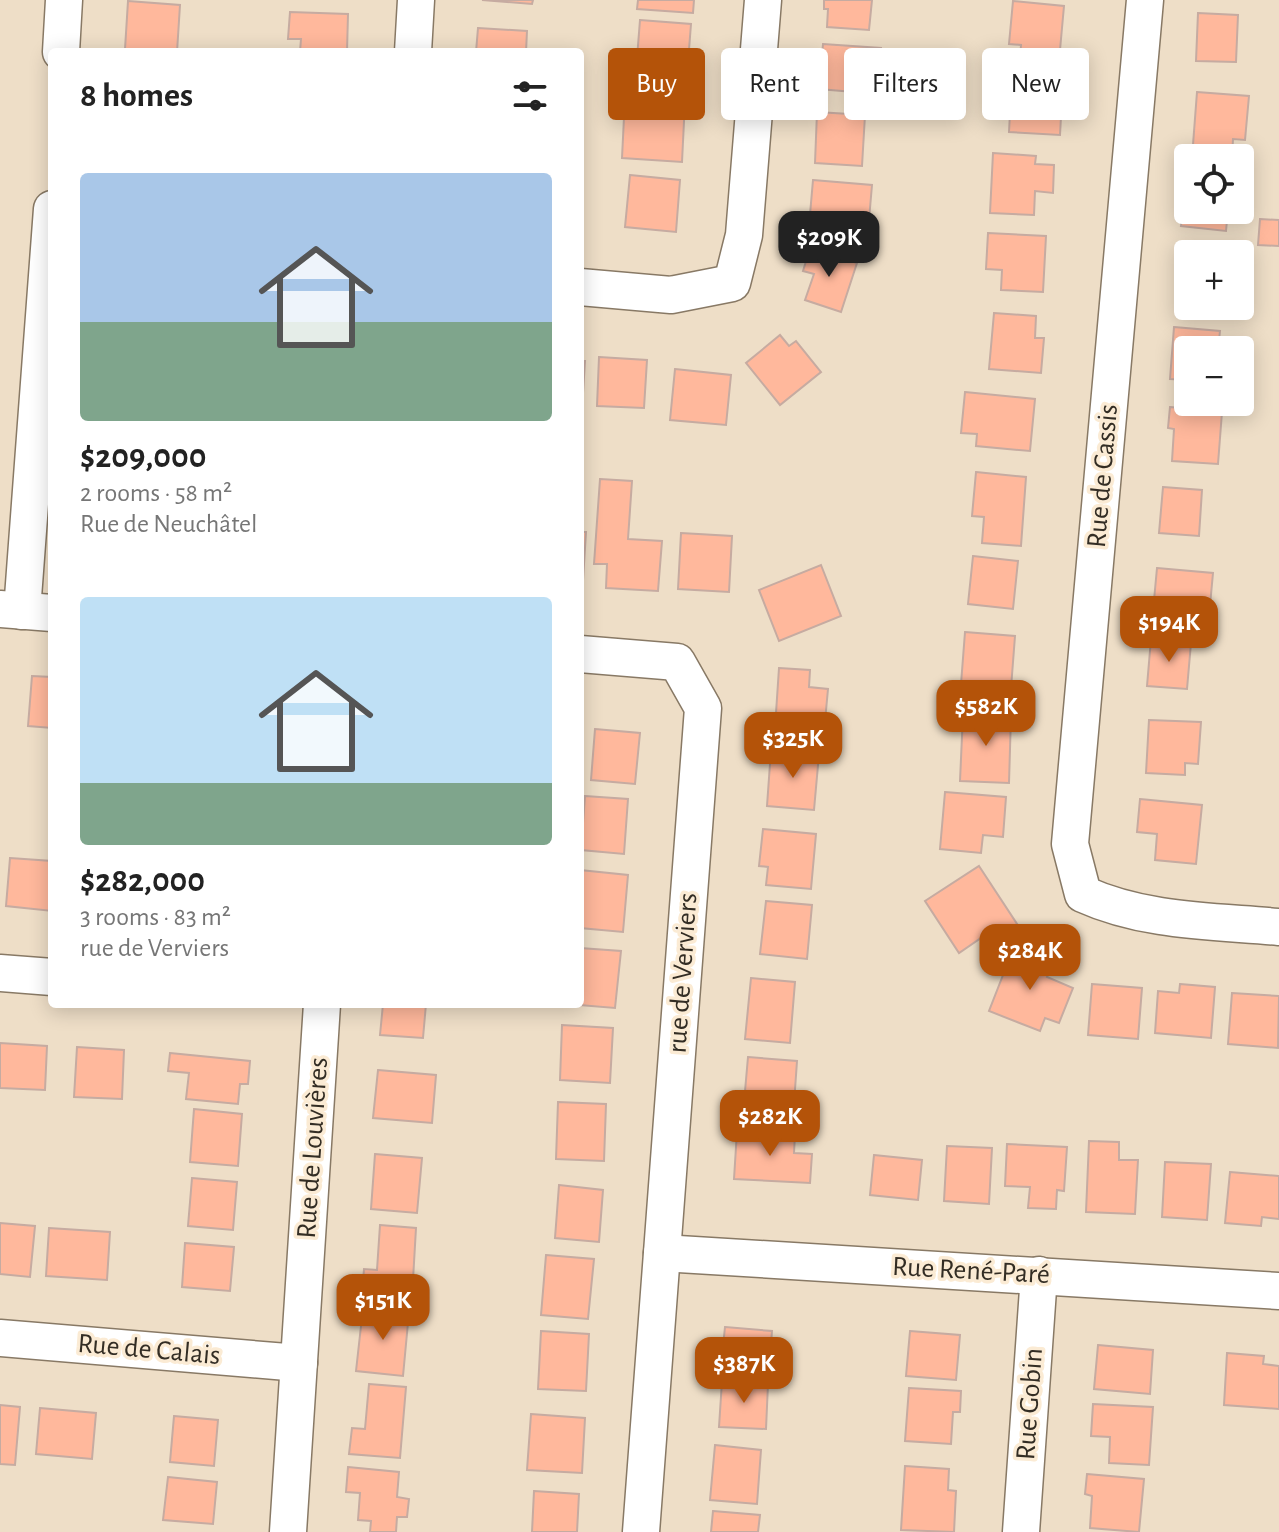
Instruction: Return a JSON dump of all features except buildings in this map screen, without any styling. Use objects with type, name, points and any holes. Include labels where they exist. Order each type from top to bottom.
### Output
[{"type":"street","points":[[61,48],[64,0]]},
{"type":"street","points":[[413,48],[416,0]]},
{"type":"street","points":[[584,287],[671,295],[732,283],[744,235],[763,0]]},
{"type":"street","name":"Rue de Cassis","points":[[1145,0],[1070,844],[1083,894],[1113,908],[1145,916],[1279,927]]},
{"type":"street","points":[[25,611],[48,290]]},
{"type":"street","name":"rue de Verviers","points":[[584,654],[677,662],[703,708],[641,1532]]},
{"type":"street","points":[[0,973],[48,977]]},
{"type":"street","name":"Rue de Louvières","points":[[288,1532],[322,1008]]},
{"type":"street","name":"Rue René-Paré","points":[[662,1253],[1279,1291]]},
{"type":"street","name":"Rue Gobin","points":[[1021,1532],[1039,1275]]},
{"type":"street","name":"Rue de Calais","points":[[0,1338],[299,1363]]}]
